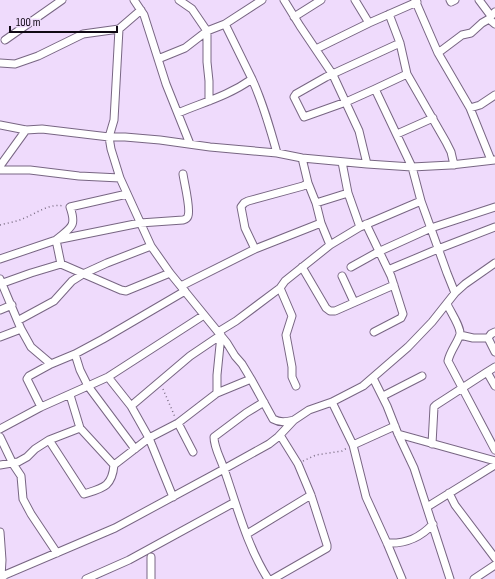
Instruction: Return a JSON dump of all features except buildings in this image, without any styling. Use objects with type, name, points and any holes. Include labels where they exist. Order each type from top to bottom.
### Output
[{"type":"street","points":[[5,40],[62,0]]},
{"type":"street","points":[[134,0],[141,10],[166,84],[190,144]]},
{"type":"street","points":[[179,0],[192,9],[207,31],[209,101]]},
{"type":"street","points":[[158,59],[185,48],[207,31],[225,24],[262,0]]},
{"type":"street","points":[[284,0],[333,75],[359,131],[367,164]]},
{"type":"street","points":[[294,17],[321,0]]},
{"type":"street","points":[[355,0],[369,23]]},
{"type":"street","points":[[450,0],[451,2],[455,0]]},
{"type":"street","points":[[479,0],[491,16],[495,12]]},
{"type":"street","points":[[0,125],[26,130],[42,129],[109,138],[125,137],[277,153],[302,158],[367,164],[412,167],[493,160],[470,108],[438,53],[416,1],[316,49]]},
{"type":"street","points":[[0,63],[15,64],[38,56],[83,34],[119,29],[141,10]]},
{"type":"street","points":[[389,14],[400,43],[408,74],[451,152],[454,164]]},
{"type":"street","points":[[438,53],[462,35],[471,33],[489,19],[495,24]]},
{"type":"street","points":[[225,24],[252,79],[266,114],[277,153]]},
{"type":"street","points":[[119,29],[114,120],[109,138],[120,178],[127,194],[151,246],[170,273],[220,334],[251,379],[273,419],[277,422],[294,420]]},
{"type":"street","points":[[400,43],[326,77],[296,94],[294,97],[304,117],[346,102],[408,74]]},
{"type":"street","points":[[178,112],[220,97],[252,79]]},
{"type":"street","points":[[376,89],[412,167],[421,201],[455,293]]},
{"type":"street","points":[[470,108],[480,105],[495,95]]},
{"type":"street","points":[[396,134],[432,118]]},
{"type":"street","points":[[0,166],[26,130]]},
{"type":"street","points":[[302,158],[308,183],[330,245]]},
{"type":"street","points":[[342,162],[348,193],[363,226],[388,270],[403,314],[401,318],[374,332]]},
{"type":"street","points":[[0,170],[30,170],[79,176],[120,178]]},
{"type":"street","points":[[0,259],[56,240],[140,223],[183,220],[187,218],[189,214],[183,174]]},
{"type":"street","points":[[255,249],[245,228],[241,207],[244,203],[308,183]]},
{"type":"street","points":[[316,203],[348,193]]},
{"type":"street","points":[[56,240],[68,230],[73,222],[74,218],[70,207],[127,194]]},
{"type":"street","points":[[131,406],[190,356],[280,288],[285,281],[330,245],[363,226],[421,201]]},
{"type":"street","points":[[351,267],[378,252],[431,228],[495,207]]},
{"type":"street","points":[[41,407],[27,379],[29,376],[103,340],[183,288],[255,249],[321,223]]},
{"type":"street","points":[[388,270],[495,227]]},
{"type":"street","points":[[56,240],[61,264]]},
{"type":"street","points":[[18,320],[54,301],[72,282],[83,274],[106,263],[151,246]]},
{"type":"street","points":[[0,532],[2,560],[1,578],[115,528],[173,497],[268,444],[280,435],[294,420],[309,410],[332,402],[363,386],[408,347],[455,293],[495,263]]},
{"type":"street","points":[[51,364],[31,347],[21,329],[1,281],[61,264],[121,290],[126,290],[170,273]]},
{"type":"street","points":[[302,267],[326,308],[330,311],[335,311],[394,285]]},
{"type":"street","points":[[342,276],[354,302]]},
{"type":"street","points":[[280,288],[292,316],[286,336],[292,367],[292,377],[296,386]]},
{"type":"street","points":[[447,304],[460,330],[460,335],[450,352],[448,360],[461,388],[495,450]]},
{"type":"street","points":[[0,310],[12,305]]},
{"type":"street","points":[[0,429],[41,407],[108,377],[204,315]]},
{"type":"street","points":[[0,337],[21,329]]},
{"type":"street","points":[[460,335],[473,338],[488,338],[495,332]]},
{"type":"street","points":[[217,393],[220,334]]},
{"type":"street","points":[[488,338],[495,352]]},
{"type":"street","points":[[75,354],[80,370],[88,386],[135,449]]},
{"type":"street","points":[[432,444],[434,407],[495,367]]},
{"type":"street","points":[[487,372],[495,386]]},
{"type":"street","points":[[382,396],[422,376]]},
{"type":"street","points":[[108,377],[131,406],[149,438],[173,497]]},
{"type":"street","points":[[373,378],[414,468],[450,579]]},
{"type":"street","points":[[49,440],[84,494],[108,484],[113,475],[114,465],[149,438],[178,423],[217,393],[251,379]]},
{"type":"street","points":[[70,395],[80,428],[114,465]]},
{"type":"street","points":[[264,402],[240,417],[214,437],[217,450],[247,534],[261,568],[268,579]]},
{"type":"street","points":[[332,402],[353,445],[366,497],[402,579]]},
{"type":"street","points":[[178,423],[193,452]]},
{"type":"street","points":[[353,445],[395,426]]},
{"type":"street","points":[[0,465],[13,464],[27,457],[49,440],[80,428]]},
{"type":"street","points":[[398,434],[495,462]]},
{"type":"street","points":[[273,579],[327,548],[312,495],[298,464],[280,435]]},
{"type":"street","points":[[0,437],[13,464],[21,476],[23,499],[31,514],[57,553]]},
{"type":"street","points":[[427,507],[495,465]]},
{"type":"street","points":[[450,493],[455,505],[495,558]]},
{"type":"street","points":[[247,534],[312,495]]},
{"type":"street","points":[[86,579],[129,560],[235,502]]},
{"type":"street","points":[[387,543],[402,543],[414,540],[433,524]]},
{"type":"street","points":[[151,557],[151,579]]},
{"type":"street","points":[[474,579],[495,565]]},
{"type":"path","points":[[0,226],[22,219],[47,207],[59,205],[70,207]]},
{"type":"path","points":[[160,382],[178,423]]},
{"type":"path","points":[[298,464],[316,455],[342,451],[353,445]]}]
